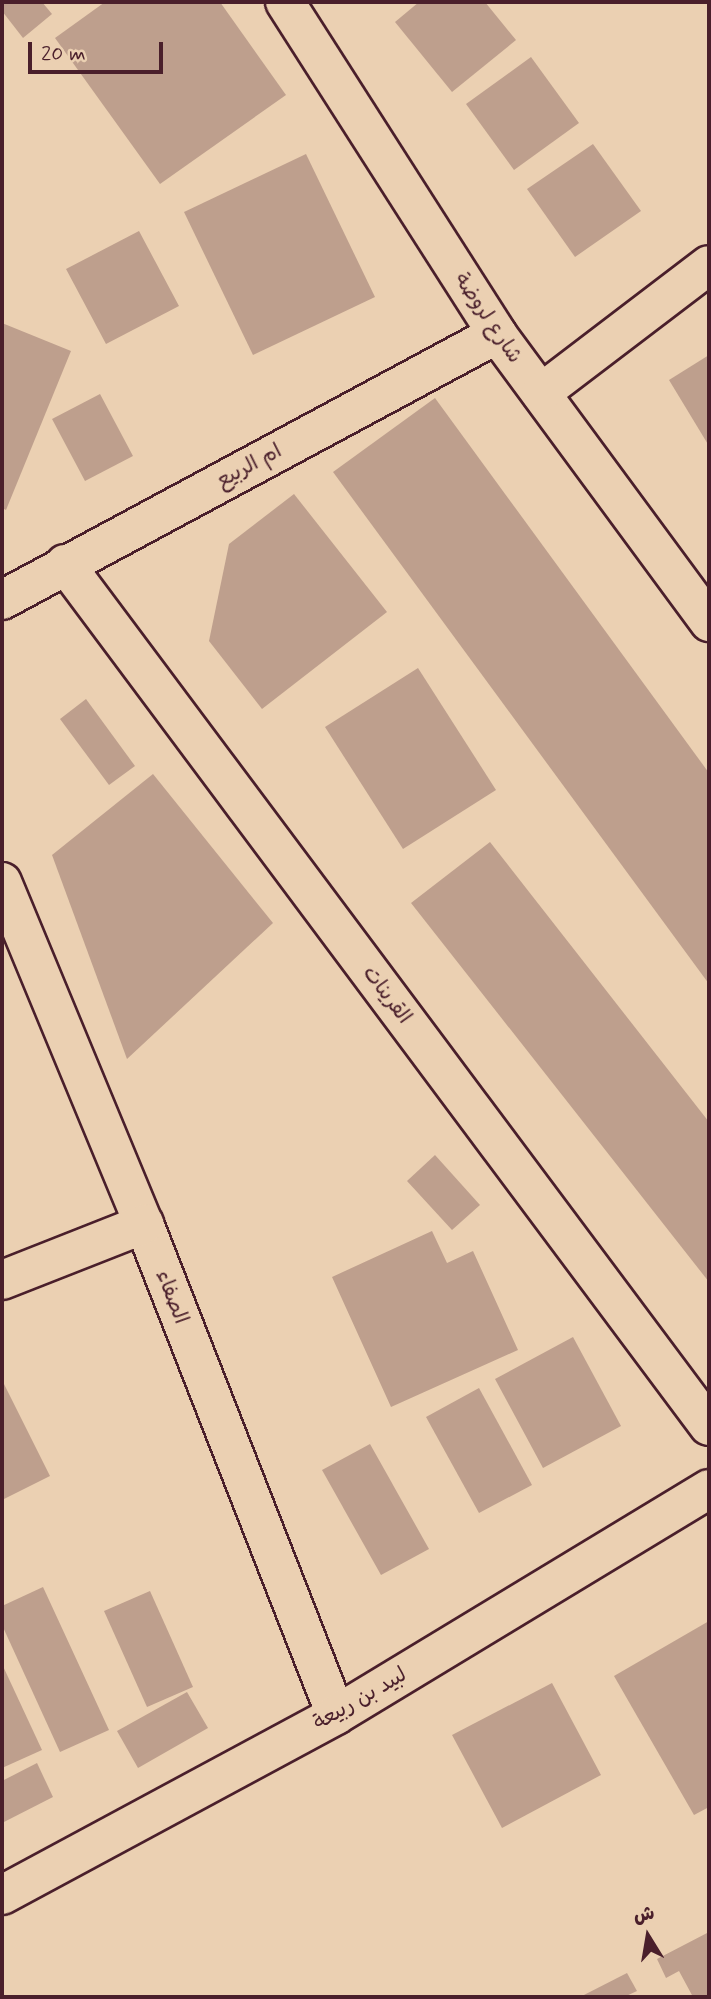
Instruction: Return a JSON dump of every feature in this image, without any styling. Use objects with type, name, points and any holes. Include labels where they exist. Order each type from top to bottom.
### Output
[{"type":"street","name":"شارع لروضة","points":[[285,2],[497,334],[709,622]]},
{"type":"street","points":[[541,393],[709,265]]},
{"type":"street","name":"ام الربيع","points":[[2,600],[497,334]]},
{"type":"street","name":"القرينات","points":[[65,564],[709,1426]]},
{"type":"street","name":"الصفاء","points":[[2,882],[144,1224],[336,1714]]},
{"type":"street","points":[[2,1280],[144,1224]]},
{"type":"street","name":"لبيد بن ربيعة","points":[[2,1895],[336,1714],[709,1489]]},
{"type":"building","points":[[2,2],[42,2],[52,14],[23,38],[2,11]]},
{"type":"building","points":[[105,2],[220,2],[286,95],[160,184],[55,38]]},
{"type":"building","points":[[419,2],[485,2],[516,40],[452,92],[395,22]]},
{"type":"building","points":[[531,57],[579,123],[514,170],[466,104]]},
{"type":"building","points":[[593,144],[641,211],[575,257],[527,189]]},
{"type":"building","points":[[306,154],[375,297],[253,355],[184,212]]},
{"type":"building","points":[[139,231],[179,306],[106,344],[66,269]]},
{"type":"building","points":[[2,323],[71,351],[6,510],[2,508]]},
{"type":"building","points":[[709,355],[709,446],[669,380]]},
{"type":"building","points":[[100,394],[133,456],[85,481],[52,419]]},
{"type":"building","points":[[435,398],[709,773],[709,984],[333,472]]},
{"type":"building","points":[[294,494],[387,612],[262,709],[209,641],[229,544]]},
{"type":"building","points":[[418,668],[496,790],[403,849],[325,727]]},
{"type":"building","points":[[86,699],[135,766],[109,785],[60,719]]},
{"type":"building","points":[[153,774],[273,923],[127,1059],[52,855]]},
{"type":"building","points":[[490,842],[709,1122],[709,1282],[411,903]]},
{"type":"building","points":[[435,1155],[480,1205],[452,1230],[407,1181]]},
{"type":"building","points":[[432,1231],[447,1263],[473,1251],[518,1350],[391,1407],[332,1277]]},
{"type":"building","points":[[573,1337],[621,1426],[543,1468],[495,1379]]},
{"type":"building","points":[[2,1380],[50,1476],[2,1500]]},
{"type":"building","points":[[479,1388],[532,1485],[479,1513],[426,1417]]},
{"type":"building","points":[[370,1444],[429,1549],[381,1575],[322,1470]]},
{"type":"building","points":[[43,1587],[109,1730],[60,1752],[2,1625],[2,1606]]},
{"type":"building","points":[[150,1591],[193,1687],[147,1707],[104,1611]]},
{"type":"building","points":[[709,1621],[709,1807],[694,1815],[614,1676]]},
{"type":"building","points":[[2,1664],[42,1750],[2,1768]]},
{"type":"building","points":[[552,1683],[601,1775],[502,1828],[452,1735]]},
{"type":"building","points":[[187,1692],[208,1728],[138,1768],[117,1731]]},
{"type":"building","points":[[37,1763],[53,1797],[2,1823],[2,1781]]},
{"type":"building","points":[[709,1932],[709,1997],[693,1997],[679,1971],[666,1978],[657,1959]]},
{"type":"building","points":[[627,1973],[637,1991],[624,1997],[580,1997]]}]
